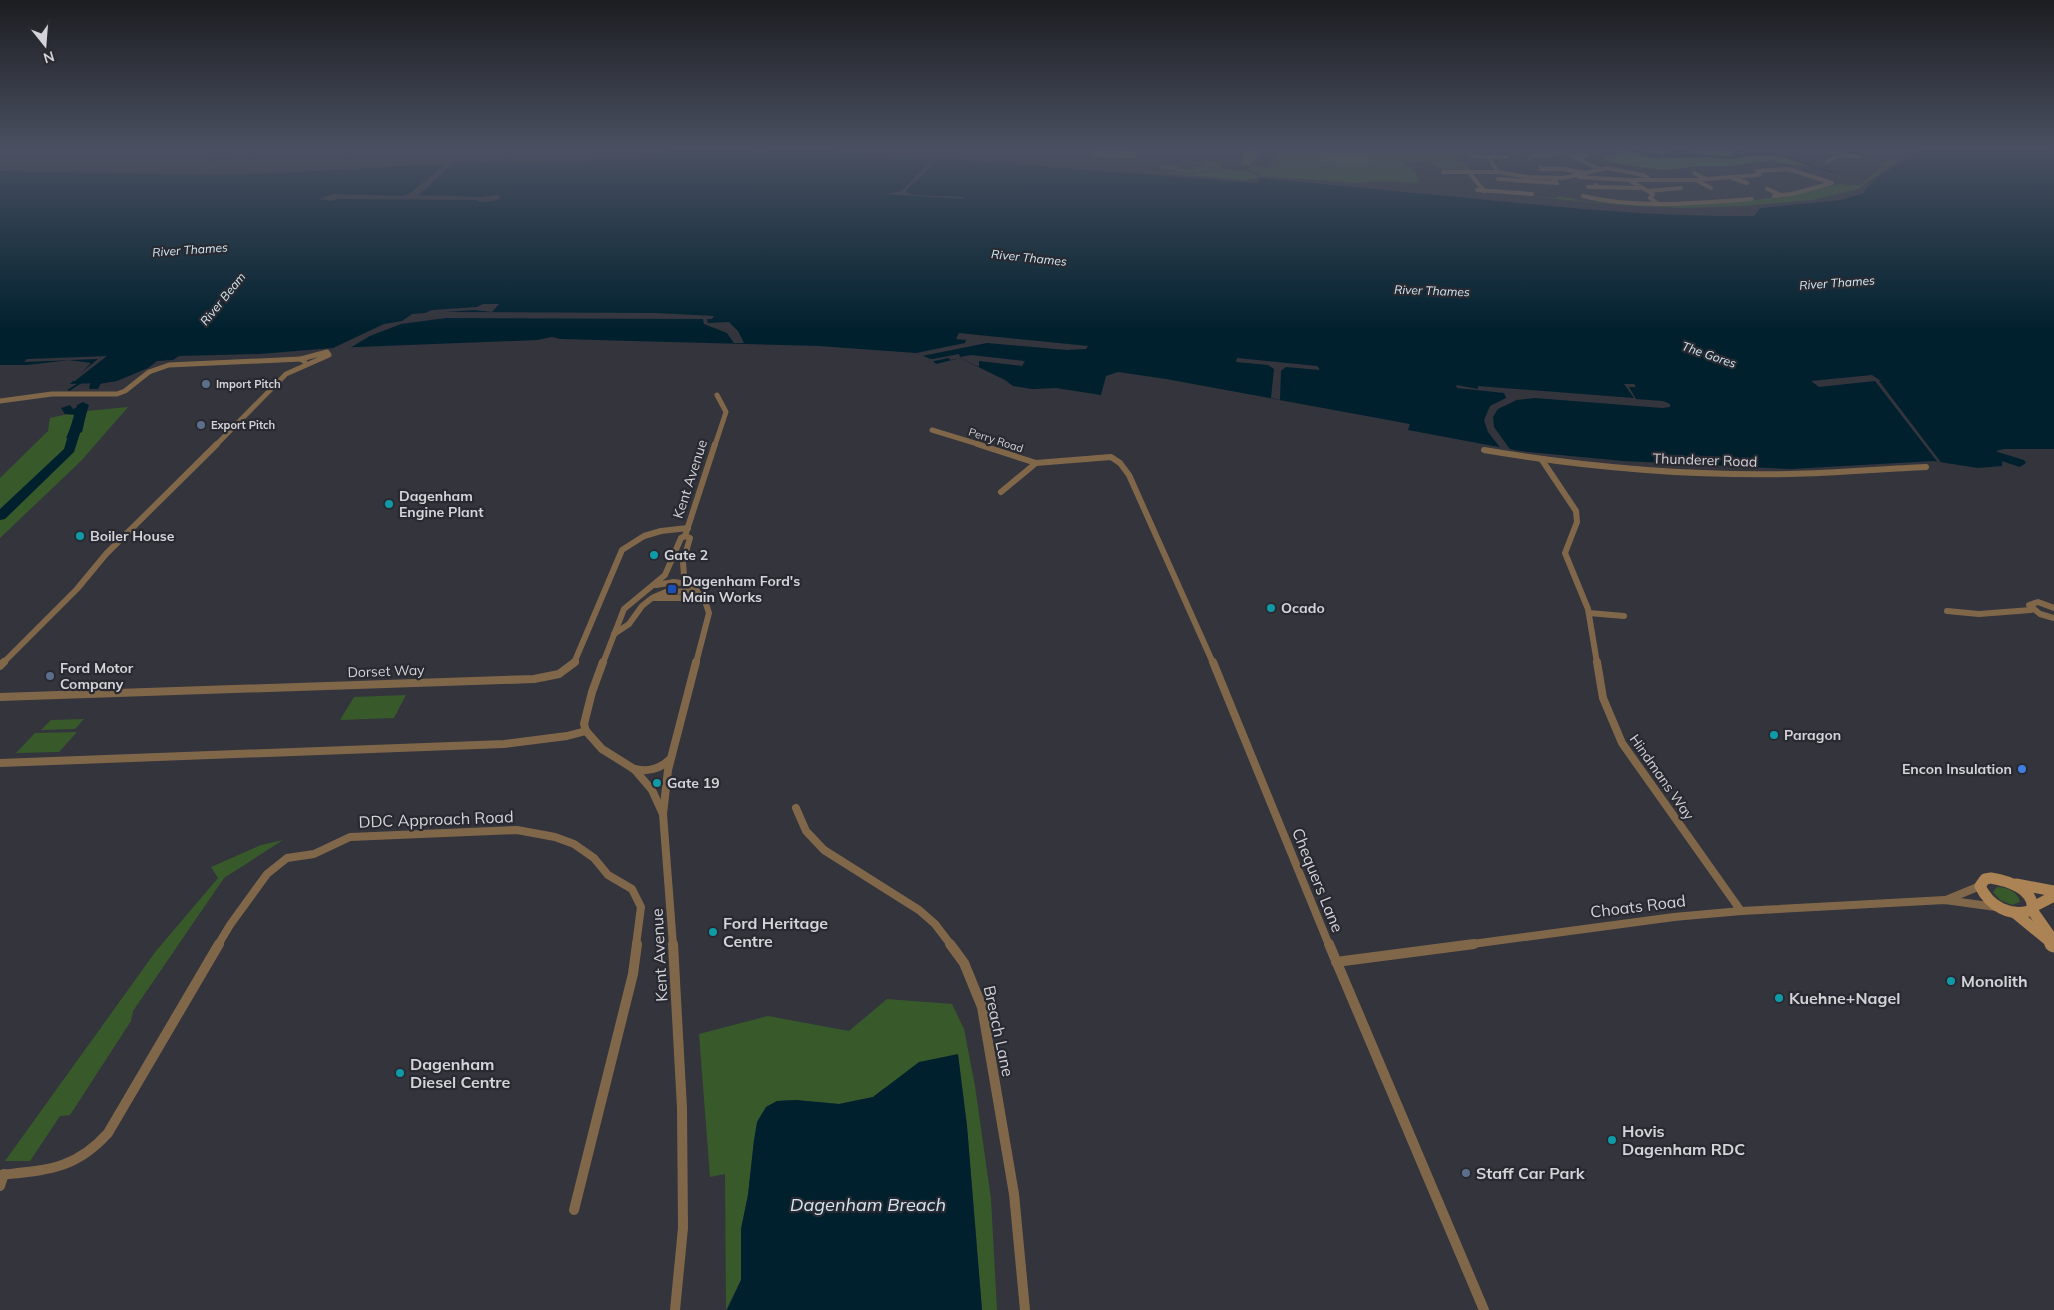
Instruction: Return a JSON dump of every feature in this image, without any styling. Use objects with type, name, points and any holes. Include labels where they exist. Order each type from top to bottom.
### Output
[{"type":"street","points":[[0,401],[52,394],[117,394],[125,391],[157,368],[181,363],[302,359],[327,352],[329,355],[286,374],[106,554],[77,589],[0,666]]},
{"type":"street","points":[[302,359],[307,364]]},
{"type":"street","name":"Kent Avenue","points":[[612,636],[624,609],[664,575],[681,538],[685,536],[726,412],[718,395]]},
{"type":"street","name":"Perry Road","points":[[932,430],[1036,464],[1111,457],[1120,463]]},
{"type":"street","name":"Thunderer Road","points":[[1484,450],[1542,460],[1692,473],[1790,474],[1926,467]]},
{"type":"street","name":"Hindmans Way","points":[[1542,460],[1576,511],[1577,522],[1565,553],[1589,613],[1603,698],[1622,743],[1741,911]]},
{"type":"street","name":"Chequers Lane","points":[[1120,463],[1129,475],[1222,682],[1336,962],[1484,1310]]},
{"type":"street","name":"Perry Road","points":[[1001,492],[1036,464]]},
{"type":"street","name":"Dorset Way","points":[[0,697],[534,679],[554,676],[570,668],[578,658],[622,550],[635,539],[650,534],[688,528]]},
{"type":"street","points":[[663,814],[664,787],[707,626],[709,608],[704,598],[688,584],[682,571],[690,538],[685,536]]},
{"type":"street","points":[[652,587],[661,583],[688,584]]},
{"type":"street","points":[[0,764],[504,744],[567,736],[586,731],[584,718],[612,636],[628,624],[639,609],[661,592],[697,591]]},
{"type":"street","points":[[652,598],[694,596],[704,598]]},
{"type":"street","points":[[2032,610],[2030,604],[2033,600],[2054,608]]},
{"type":"street","points":[[1948,611],[1980,614],[2032,610],[2040,615],[2054,618]]},
{"type":"street","points":[[1589,613],[1624,616]]},
{"type":"street","name":"Kent Avenue","points":[[586,731],[602,749],[634,769],[652,790],[663,814],[670,888],[682,1108],[683,1228],[675,1310]]},
{"type":"street","points":[[634,769],[656,770],[666,764],[672,756]]},
{"type":"street","name":"Breach Lane","points":[[796,808],[806,831],[824,850],[919,910],[935,924],[964,963],[973,982],[982,1007],[1014,1194],[1025,1310]]},
{"type":"street","name":"DDC Approach Road","points":[[2,1174],[63,1166],[82,1158],[99,1144],[108,1133],[230,925],[268,874],[280,862],[287,858],[314,854],[350,837],[517,830],[555,837],[574,844],[594,858],[608,875],[632,889],[641,907],[633,974],[574,1210]]},
{"type":"street","points":[[2054,891],[1991,878],[1982,882],[1980,886],[1986,897],[2000,907],[2015,913],[2024,914],[2054,896]]},
{"type":"street","points":[[2010,882],[2028,894],[2032,909],[2054,943]]},
{"type":"street","name":"Choats Road","points":[[1945,900],[1980,886]]},
{"type":"street","name":"Choats Road","points":[[1336,962],[1674,917],[1741,911],[1945,900],[2000,907]]},
{"type":"street","points":[[2015,913],[2054,943]]},
{"type":"street","points":[[0,1186],[2,1174]]},
{"type":"green space","points":[[128,407],[81,461],[0,538],[0,478],[48,431],[50,418],[68,414],[76,415],[67,437],[82,432],[87,411]]},
{"type":"green space","points":[[406,695],[394,718],[340,720],[354,697]]},
{"type":"green space","points":[[84,719],[75,729],[41,730],[51,720]]},
{"type":"green space","points":[[77,732],[59,752],[16,753],[35,733]]},
{"type":"green space","points":[[283,840],[224,878],[133,1011],[131,1021],[70,1115],[60,1116],[30,1161],[5,1161],[156,951],[218,878],[211,867],[261,845]]},
{"type":"green space","points":[[1997,887],[2012,891],[2017,895],[2020,902],[2012,905],[2000,900],[1993,892]]},
{"type":"green space","points":[[887,999],[952,1004],[964,1029],[975,1086],[991,1199],[997,1310],[982,1310],[967,1126],[958,1055],[883,1089],[873,1097],[839,1104],[796,1100],[777,1101],[766,1107],[754,1140],[748,1195],[741,1229],[741,1280],[726,1310],[725,1174],[710,1177],[699,1034],[768,1016],[849,1031]]},
{"type":"water","name":"River Thames","points":[[0,209],[1587,209],[1680,215],[1754,216],[1759,209],[2054,209],[2054,449],[2004,449],[1996,451],[2002,461],[2002,466],[1978,468],[1933,461],[1790,469],[1623,461],[1520,451],[1408,430],[1410,424],[1166,379],[1118,372],[1106,376],[1101,395],[1056,388],[1032,389],[1013,386],[1005,380],[960,358],[936,364],[931,359],[916,353],[819,346],[560,339],[552,337],[537,340],[333,348],[259,354],[179,356],[173,360],[157,361],[148,368],[117,381],[99,384],[70,384],[91,363],[69,360],[27,365],[0,365]]},
{"type":"water","points":[[70,405],[73,409],[88,405],[82,432],[66,438],[76,415],[65,414],[61,408]]},
{"type":"water","name":"Dagenham Breach","points":[[958,1054],[967,1126],[982,1310],[727,1310],[741,1280],[741,1229],[748,1195],[757,1122],[766,1107],[777,1101],[796,1100],[839,1104],[873,1097],[919,1062]]},
{"type":"pier","points":[[483,304],[499,304],[492,312],[474,310],[445,312],[655,313],[714,316],[712,319],[707,319],[708,323],[729,322],[738,331],[744,343],[734,343],[727,333],[704,324],[703,319],[446,318],[401,324],[370,336],[350,348],[333,348],[384,324],[402,321],[412,314],[425,313],[432,310],[477,307]]},
{"type":"pier","points":[[959,333],[1088,346],[1086,349],[1067,350],[987,343],[922,356],[916,353],[965,343],[966,340],[956,339]]},
{"type":"pier","points":[[959,354],[960,357],[971,355],[1025,361],[1022,366],[979,361],[979,367],[960,358],[951,360],[948,358],[930,362],[928,360]]},
{"type":"pier","points":[[107,356],[75,381],[71,381],[98,359],[24,362],[27,359]]},
{"type":"pier","points":[[1237,358],[1317,366],[1319,370],[1286,367],[1281,371],[1280,400],[1271,398],[1274,369],[1268,365],[1236,362]]},
{"type":"pier","points":[[1872,375],[1881,381],[1879,381],[1943,465],[1939,464],[1875,381],[1819,387],[1811,381]]},
{"type":"pier","points":[[1624,384],[1634,384],[1636,387],[1629,387],[1636,399],[1663,401],[1670,404],[1670,407],[1662,408],[1535,398],[1517,400],[1498,409],[1493,417],[1494,427],[1512,452],[1502,450],[1488,432],[1484,420],[1490,406],[1506,398],[1504,393],[1457,388],[1456,385],[1478,389],[1478,386],[1634,398]]},
{"type":"waterway","name":"River Beam","points":[[94,387],[96,382],[111,370]]},
{"type":"waterway","points":[[69,390],[80,383]]},
{"type":"waterway","name":"River Beam","points":[[0,516],[70,450],[83,405]]},
{"type":"waterway","name":"The Gores","points":[[1981,451],[2020,463]]},
{"type":"place","name":"Import Pitch","points":[[206,384]]},
{"type":"place","name":"Export Pitch","points":[[201,425]]},
{"type":"place","name":"Dagenham Engine Plant","points":[[389,504]]},
{"type":"place","name":"Boiler House","points":[[80,536]]},
{"type":"place","name":"Gate 2","points":[[654,555]]},
{"type":"place","name":"Dagenham Ford's Main Works","points":[[672,589]]},
{"type":"place","name":"Ocado","points":[[1271,608]]},
{"type":"place","name":"Ford Motor Company","points":[[50,676]]},
{"type":"place","name":"Paragon","points":[[1774,735]]},
{"type":"place","name":"Encon Insulation","points":[[2022,769]]},
{"type":"place","name":"Gate 19","points":[[657,783]]},
{"type":"place","name":"Ford Heritage Centre","points":[[713,932]]},
{"type":"place","name":"Monolith","points":[[1951,981]]},
{"type":"place","name":"Kuehne+Nagel","points":[[1779,998]]},
{"type":"place","name":"Dagenham Diesel Centre","points":[[400,1073]]},
{"type":"place","name":"Hovis Dagenham RDC","points":[[1612,1140]]},
{"type":"place","name":"Staff Car Park","points":[[1466,1173]]}]
